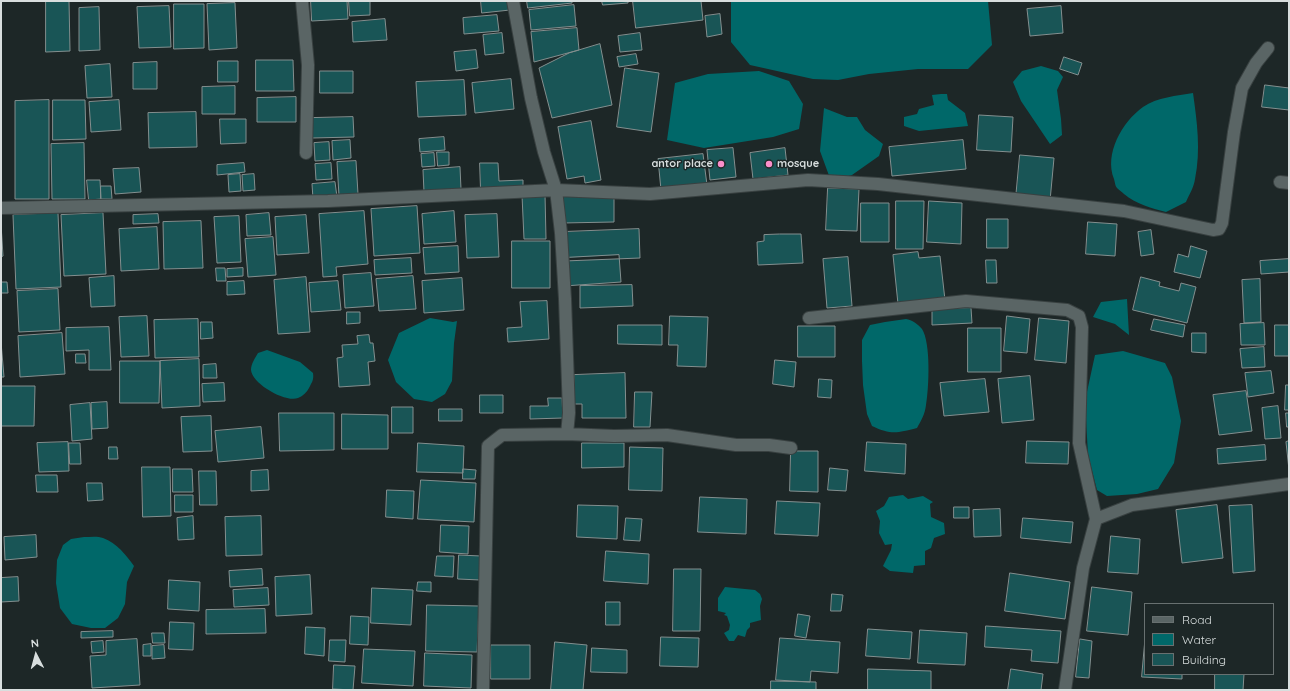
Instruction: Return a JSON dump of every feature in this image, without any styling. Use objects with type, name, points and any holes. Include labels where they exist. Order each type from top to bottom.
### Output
[{"type":"street","points":[[302,1],[308,65],[306,153]]},
{"type":"street","points":[[513,1],[531,98],[544,152],[556,190],[561,233],[565,299],[569,413],[567,434]]},
{"type":"street","points":[[1,208],[328,201],[556,190],[650,194],[808,180],[901,187],[1124,211],[1213,230],[1219,229],[1222,223],[1234,132],[1242,88],[1256,63],[1268,48]]},
{"type":"street","points":[[809,318],[966,301],[1067,310],[1079,316],[1082,327],[1079,443],[1096,519],[1083,568],[1065,690]]},
{"type":"street","points":[[483,690],[488,446],[502,435],[667,435],[736,445],[769,445],[791,448]]},
{"type":"street","points":[[1096,519],[1132,505],[1289,484]]},
{"type":"water","points":[[731,1],[988,1],[992,45],[968,69],[918,69],[869,74],[838,80],[813,79],[750,65],[731,42]]},
{"type":"water","points":[[1041,66],[1058,71],[1063,77],[1057,90],[1062,135],[1050,144],[1021,101],[1013,82],[1022,71]]},
{"type":"water","points":[[759,71],[789,81],[803,104],[799,129],[773,137],[704,148],[667,140],[675,83],[708,74]]},
{"type":"water","points":[[1193,93],[1197,125],[1198,157],[1193,188],[1186,202],[1166,212],[1139,203],[1124,194],[1115,185],[1111,159],[1117,139],[1128,121],[1143,107],[1154,101],[1167,97]]},
{"type":"water","points":[[947,94],[948,100],[965,113],[968,126],[919,131],[904,126],[904,117],[917,114],[919,109],[934,105],[932,95]]},
{"type":"water","points":[[824,108],[847,117],[857,117],[865,130],[883,144],[879,156],[852,175],[831,181],[820,151]]},
{"type":"water","points":[[1127,299],[1129,335],[1115,324],[1093,317],[1101,302]]},
{"type":"water","points":[[430,318],[453,322],[457,321],[452,381],[445,394],[432,402],[414,399],[396,382],[388,360],[399,333]]},
{"type":"water","points":[[906,319],[919,325],[925,336],[927,344],[928,388],[926,405],[924,414],[917,428],[899,432],[889,432],[872,426],[867,414],[863,385],[862,340],[870,325]]},
{"type":"water","points":[[267,350],[300,362],[313,373],[312,382],[303,395],[293,399],[286,398],[270,391],[257,381],[251,370],[253,361],[258,353]]},
{"type":"water","points":[[1123,351],[1165,363],[1172,377],[1181,421],[1174,463],[1158,489],[1137,494],[1107,496],[1097,490],[1088,455],[1085,401],[1095,355]]},
{"type":"water","points":[[903,495],[908,499],[923,496],[933,502],[930,504],[931,517],[944,523],[945,534],[934,538],[931,548],[925,551],[925,565],[914,566],[913,573],[890,571],[883,566],[891,550],[892,544],[885,545],[879,533],[880,521],[876,511],[884,506],[889,497]]},
{"type":"water","points":[[99,537],[108,540],[121,550],[134,566],[127,582],[125,604],[118,618],[105,628],[91,628],[72,624],[60,608],[56,583],[57,560],[63,545],[71,539]]},
{"type":"water","points":[[725,587],[755,590],[760,594],[762,599],[760,606],[761,620],[750,623],[750,627],[747,630],[745,637],[738,635],[734,641],[729,641],[724,633],[729,630],[730,625],[727,616],[724,615],[726,613],[718,611],[718,598]]},
{"type":"building","points":[[46,1],[69,1],[70,51],[46,52]]},
{"type":"building","points":[[311,1],[347,1],[348,19],[312,21]]},
{"type":"building","points":[[349,1],[370,1],[370,15],[350,16]]},
{"type":"building","points":[[481,1],[509,1],[510,10],[482,13]]},
{"type":"building","points":[[527,1],[572,1],[572,3],[528,8]]},
{"type":"building","points":[[602,1],[628,1],[628,3],[603,5]]},
{"type":"building","points":[[633,1],[701,1],[703,20],[636,28]]},
{"type":"building","points":[[235,3],[237,48],[209,50],[207,4]]},
{"type":"building","points":[[174,4],[204,4],[204,48],[174,49]]},
{"type":"building","points":[[574,5],[576,26],[531,30],[529,10]]},
{"type":"building","points":[[169,6],[171,47],[139,48],[137,7]]},
{"type":"building","points":[[1061,6],[1063,33],[1030,36],[1027,9]]},
{"type":"building","points":[[99,7],[100,50],[79,51],[79,8]]},
{"type":"building","points":[[720,14],[722,34],[707,37],[705,16]]},
{"type":"building","points":[[497,15],[499,31],[464,34],[463,18]]},
{"type":"building","points":[[385,19],[387,40],[353,42],[352,22]]},
{"type":"building","points":[[577,28],[579,50],[534,62],[531,32]]},
{"type":"building","points":[[502,33],[504,53],[485,55],[483,35]]},
{"type":"building","points":[[640,33],[642,50],[620,52],[618,36]]},
{"type":"building","points":[[600,44],[612,105],[552,118],[539,68],[569,53]]},
{"type":"building","points":[[476,50],[478,68],[456,71],[454,52]]},
{"type":"building","points":[[636,54],[638,64],[619,67],[617,57]]},
{"type":"building","points":[[1064,57],[1082,63],[1078,75],[1060,69]]},
{"type":"building","points":[[256,60],[293,60],[294,91],[256,91]]},
{"type":"building","points":[[218,61],[238,61],[238,82],[218,82]]},
{"type":"building","points":[[157,62],[157,89],[133,89],[133,63]]},
{"type":"building","points":[[110,64],[112,97],[87,98],[85,66]]},
{"type":"building","points":[[625,68],[659,73],[651,132],[617,127]]},
{"type":"building","points":[[320,71],[353,71],[353,93],[320,93]]},
{"type":"building","points":[[511,79],[514,109],[475,113],[472,83]]},
{"type":"building","points":[[464,80],[466,115],[418,117],[416,82]]},
{"type":"building","points":[[1265,85],[1289,88],[1289,110],[1262,107]]},
{"type":"building","points":[[235,86],[235,114],[202,114],[202,87]]},
{"type":"building","points":[[296,97],[296,122],[257,122],[257,98]]},
{"type":"building","points":[[49,100],[49,199],[15,199],[15,101]]},
{"type":"building","points":[[53,100],[85,100],[86,139],[53,140]]},
{"type":"building","points":[[119,100],[121,130],[91,132],[89,102]]},
{"type":"building","points":[[196,112],[197,147],[149,148],[148,113]]},
{"type":"building","points":[[979,115],[1013,117],[1011,152],[977,150]]},
{"type":"building","points":[[353,117],[354,137],[312,138],[312,118]]},
{"type":"building","points":[[220,119],[246,119],[246,143],[221,144]]},
{"type":"building","points":[[591,121],[601,180],[585,183],[584,176],[567,179],[558,127]]},
{"type":"building","points":[[444,137],[445,150],[420,152],[419,139]]},
{"type":"building","points":[[350,140],[351,158],[333,160],[332,141]]},
{"type":"building","points":[[963,140],[966,169],[892,176],[889,147]]},
{"type":"building","points":[[329,142],[330,160],[315,161],[314,143]]},
{"type":"building","points":[[84,143],[85,199],[52,199],[51,144]]},
{"type":"building","name":"antor place","points":[[733,148],[736,177],[710,180],[707,150]]},
{"type":"building","name":"mosque","points":[[785,148],[788,175],[753,179],[750,153]]},
{"type":"building","points":[[437,152],[449,152],[449,165],[438,166]]},
{"type":"building","points":[[434,153],[435,166],[422,167],[421,154]]},
{"type":"building","points":[[703,154],[707,185],[661,190],[658,159]]},
{"type":"building","points":[[1020,155],[1054,158],[1050,201],[1016,198]]},
{"type":"building","points":[[356,161],[358,194],[339,196],[337,162]]},
{"type":"building","points":[[244,163],[245,172],[217,175],[217,165]]},
{"type":"building","points":[[331,163],[332,179],[316,180],[315,164]]},
{"type":"building","points":[[480,163],[498,163],[499,181],[523,180],[523,190],[481,191]]},
{"type":"building","points":[[460,167],[461,189],[424,192],[423,170]]},
{"type":"building","points":[[139,168],[141,192],[115,194],[113,169]]},
{"type":"building","points":[[240,174],[241,191],[229,192],[228,175]]},
{"type":"building","points":[[254,174],[255,190],[243,191],[242,175]]},
{"type":"building","points":[[87,180],[100,180],[101,199],[89,200]]},
{"type":"building","points":[[335,182],[337,197],[313,199],[312,184]]},
{"type":"building","points":[[101,186],[111,186],[112,199],[101,199]]},
{"type":"building","points":[[828,188],[859,189],[857,231],[826,230]]},
{"type":"building","points":[[545,194],[546,239],[524,239],[522,195]]},
{"type":"building","points":[[614,196],[614,222],[562,223],[562,197]]},
{"type":"building","points":[[896,201],[924,201],[923,249],[896,249]]},
{"type":"building","points":[[929,201],[962,203],[961,244],[927,242]]},
{"type":"building","points":[[861,203],[889,203],[889,242],[861,242]]},
{"type":"building","points":[[417,206],[420,253],[374,256],[371,209]]},
{"type":"building","points":[[364,211],[368,264],[336,267],[337,276],[323,277],[319,214]]},
{"type":"building","points":[[454,211],[456,242],[424,244],[422,214]]},
{"type":"building","points":[[58,213],[61,287],[16,289],[13,215]]},
{"type":"building","points":[[103,213],[106,274],[64,276],[61,215]]},
{"type":"building","points":[[269,213],[271,235],[247,236],[246,215]]},
{"type":"building","points":[[158,214],[159,223],[133,224],[133,215]]},
{"type":"building","points":[[497,214],[499,257],[467,258],[465,215]]},
{"type":"building","points":[[306,215],[309,253],[277,255],[275,217]]},
{"type":"building","points":[[239,216],[241,262],[217,263],[214,217]]},
{"type":"building","points":[[987,219],[1008,219],[1008,248],[987,248]]},
{"type":"building","points":[[201,221],[203,268],[164,269],[163,222]]},
{"type":"building","points":[[1088,222],[1117,224],[1115,256],[1086,254]]},
{"type":"building","points":[[1,224],[3,256],[1,257]]},
{"type":"building","points":[[157,227],[159,269],[121,271],[119,229]]},
{"type":"building","points":[[639,229],[640,258],[564,261],[563,232]]},
{"type":"building","points":[[1151,230],[1154,254],[1141,256],[1138,232]]},
{"type":"building","points":[[801,234],[803,263],[758,265],[757,242],[764,241],[764,235]]},
{"type":"building","points":[[273,237],[276,275],[248,277],[245,239]]},
{"type":"building","points":[[512,241],[550,241],[550,288],[512,288]]},
{"type":"building","points":[[458,246],[459,272],[425,274],[423,248]]},
{"type":"building","points":[[1191,246],[1207,251],[1200,278],[1174,272],[1178,254],[1188,257]]},
{"type":"building","points":[[918,252],[919,258],[940,256],[945,300],[898,304],[893,255]]},
{"type":"building","points":[[619,255],[621,282],[564,286],[563,258]]},
{"type":"building","points":[[848,257],[852,306],[827,308],[823,259]]},
{"type":"building","points":[[411,258],[412,273],[375,275],[374,260]]},
{"type":"building","points":[[1289,259],[1289,272],[1261,274],[1260,261]]},
{"type":"building","points":[[986,260],[996,260],[997,283],[987,283]]},
{"type":"building","points":[[216,268],[225,268],[226,281],[217,281]]},
{"type":"building","points":[[243,268],[243,276],[227,277],[227,269]]},
{"type":"building","points":[[371,273],[374,306],[345,308],[343,275]]},
{"type":"building","points":[[114,276],[115,306],[91,307],[89,278]]},
{"type":"building","points":[[413,276],[416,309],[379,311],[376,279]]},
{"type":"building","points":[[306,277],[310,332],[278,334],[274,280]]},
{"type":"building","points":[[1141,277],[1160,282],[1159,286],[1179,291],[1181,283],[1196,287],[1187,323],[1133,310]]},
{"type":"building","points":[[462,278],[464,310],[424,313],[422,281]]},
{"type":"building","points":[[1260,279],[1261,322],[1244,323],[1242,280]]},
{"type":"building","points":[[244,281],[245,294],[227,295],[227,282]]},
{"type":"building","points":[[338,281],[341,310],[311,312],[309,283]]},
{"type":"building","points":[[1,282],[7,282],[8,293],[1,293]]},
{"type":"building","points":[[632,285],[633,306],[580,308],[580,286]]},
{"type":"building","points":[[58,289],[60,330],[19,332],[17,291]]},
{"type":"building","points":[[547,301],[549,339],[508,342],[507,328],[522,327],[520,302]]},
{"type":"building","points":[[971,308],[972,323],[932,325],[932,309]]},
{"type":"building","points":[[347,312],[360,312],[360,323],[347,324]]},
{"type":"building","points":[[147,316],[149,356],[121,357],[119,317]]},
{"type":"building","points":[[670,316],[708,317],[706,367],[677,366],[678,345],[669,345]]},
{"type":"building","points":[[1007,316],[1030,319],[1027,353],[1004,351]]},
{"type":"building","points":[[1039,318],[1069,321],[1066,363],[1035,360]]},
{"type":"building","points":[[198,319],[199,357],[155,358],[154,320]]},
{"type":"building","points":[[1154,319],[1185,325],[1183,337],[1151,330]]},
{"type":"building","points":[[201,322],[212,322],[213,338],[201,339]]},
{"type":"building","points":[[1264,323],[1265,345],[1241,345],[1240,324]]},
{"type":"building","points":[[618,325],[662,325],[662,345],[618,344]]},
{"type":"building","points":[[1275,325],[1289,325],[1289,356],[1275,356]]},
{"type":"building","points":[[798,326],[835,326],[835,357],[798,357]]},
{"type":"building","points":[[109,327],[111,370],[89,370],[89,350],[66,351],[66,328]]},
{"type":"building","points":[[968,328],[1001,328],[1001,372],[968,372]]},
{"type":"building","points":[[62,333],[65,374],[20,377],[18,336]]},
{"type":"building","points":[[1192,333],[1206,333],[1206,353],[1192,352]]},
{"type":"building","points":[[369,335],[370,343],[373,343],[375,361],[368,362],[370,385],[339,387],[337,358],[343,357],[342,345],[358,344],[357,336]]},
{"type":"building","points":[[1,342],[4,377],[1,377]]},
{"type":"building","points":[[1264,347],[1265,367],[1242,368],[1240,349]]},
{"type":"building","points":[[76,354],[85,354],[86,363],[76,363]]},
{"type":"building","points":[[199,359],[200,406],[162,408],[160,361]]},
{"type":"building","points":[[775,360],[796,362],[794,387],[773,384]]},
{"type":"building","points":[[120,361],[160,361],[159,403],[120,403]]},
{"type":"building","points":[[216,364],[217,378],[203,378],[203,365]]},
{"type":"building","points":[[1271,371],[1274,393],[1248,397],[1245,373]]},
{"type":"building","points":[[625,373],[626,418],[582,418],[582,404],[574,404],[574,375]]},
{"type":"building","points":[[1030,376],[1034,420],[1002,423],[998,379]]},
{"type":"building","points":[[819,379],[832,380],[831,398],[818,397]]},
{"type":"building","points":[[985,379],[989,412],[944,416],[940,383]]},
{"type":"building","points":[[224,383],[225,401],[203,402],[202,384]]},
{"type":"building","points":[[1286,385],[1289,385],[1289,410],[1285,410]]},
{"type":"building","points":[[1,386],[35,386],[34,426],[1,426]]},
{"type":"building","points":[[1246,391],[1252,431],[1219,435],[1213,395]]},
{"type":"building","points":[[635,392],[652,392],[650,427],[634,427]]},
{"type":"building","points":[[480,395],[503,395],[503,413],[480,413]]},
{"type":"building","points":[[548,398],[562,398],[563,418],[530,419],[530,406],[548,406]]},
{"type":"building","points":[[107,402],[108,428],[92,429],[91,403]]},
{"type":"building","points":[[90,403],[92,439],[72,441],[70,405]]},
{"type":"building","points":[[1278,406],[1281,438],[1265,439],[1262,408]]},
{"type":"building","points":[[392,407],[413,407],[413,433],[392,433]]},
{"type":"building","points":[[439,409],[462,409],[462,421],[439,421]]},
{"type":"building","points":[[279,413],[334,413],[334,450],[280,451]]},
{"type":"building","points":[[1286,413],[1289,413],[1289,427],[1287,427]]},
{"type":"building","points":[[342,414],[388,415],[388,449],[342,449]]},
{"type":"building","points":[[211,416],[212,451],[183,452],[181,417]]},
{"type":"building","points":[[261,427],[264,458],[218,462],[215,431]]},
{"type":"building","points":[[1027,441],[1069,442],[1068,464],[1026,463]]},
{"type":"building","points":[[1289,441],[1289,470],[1286,442]]},
{"type":"building","points":[[68,442],[69,471],[39,472],[37,443]]},
{"type":"building","points":[[867,442],[906,444],[905,474],[865,471]]},
{"type":"building","points":[[69,443],[80,443],[81,464],[70,464]]},
{"type":"building","points":[[418,443],[464,446],[463,473],[417,472]]},
{"type":"building","points":[[582,443],[624,443],[624,467],[582,468]]},
{"type":"building","points":[[1265,445],[1266,460],[1218,464],[1217,449]]},
{"type":"building","points":[[109,447],[117,447],[118,459],[109,459]]},
{"type":"building","points":[[630,447],[663,448],[662,491],[629,490]]},
{"type":"building","points":[[791,451],[818,451],[818,492],[790,491]]},
{"type":"building","points":[[142,467],[170,467],[171,516],[143,517]]},
{"type":"building","points":[[830,468],[848,470],[846,491],[828,490]]},
{"type":"building","points":[[173,469],[192,469],[193,492],[173,492]]},
{"type":"building","points":[[463,469],[476,470],[475,479],[463,479]]},
{"type":"building","points":[[268,470],[269,490],[251,491],[251,471]]},
{"type":"building","points":[[199,471],[216,471],[217,505],[200,505]]},
{"type":"building","points":[[36,475],[57,475],[58,492],[37,492]]},
{"type":"building","points":[[421,480],[476,483],[474,522],[418,519]]},
{"type":"building","points":[[87,483],[102,483],[103,500],[88,501]]},
{"type":"building","points":[[387,490],[414,491],[413,519],[386,517]]},
{"type":"building","points":[[175,495],[193,495],[193,512],[175,512]]},
{"type":"building","points":[[700,497],[747,499],[746,534],[698,532]]},
{"type":"building","points":[[777,501],[820,503],[818,536],[775,534]]},
{"type":"building","points":[[578,505],[618,506],[617,539],[577,537]]},
{"type":"building","points":[[1217,505],[1223,558],[1182,563],[1176,510]]},
{"type":"building","points":[[1252,505],[1255,571],[1233,573],[1229,506]]},
{"type":"building","points":[[954,507],[969,507],[969,518],[954,518]]},
{"type":"building","points":[[1000,509],[1001,536],[974,537],[973,510]]},
{"type":"building","points":[[193,516],[194,539],[178,540],[177,518]]},
{"type":"building","points":[[261,516],[262,555],[226,556],[225,517]]},
{"type":"building","points":[[626,518],[642,519],[640,541],[624,540]]},
{"type":"building","points":[[1023,518],[1073,522],[1071,543],[1021,538]]},
{"type":"building","points":[[441,525],[469,526],[468,554],[440,552]]},
{"type":"building","points":[[36,535],[37,557],[5,560],[4,537]]},
{"type":"building","points":[[1111,536],[1140,539],[1138,574],[1108,572]]},
{"type":"building","points":[[606,551],[649,554],[648,584],[604,581]]},
{"type":"building","points":[[459,555],[481,556],[480,580],[458,579]]},
{"type":"building","points":[[437,556],[454,556],[453,577],[435,576]]},
{"type":"building","points":[[262,569],[263,585],[230,587],[229,571]]},
{"type":"building","points":[[674,569],[701,569],[700,631],[673,631]]},
{"type":"building","points":[[1010,573],[1070,582],[1065,619],[1005,611]]},
{"type":"building","points":[[310,575],[312,614],[276,616],[275,577]]},
{"type":"building","points":[[18,577],[19,601],[1,602],[1,578]]},
{"type":"building","points":[[169,580],[200,582],[199,611],[168,609]]},
{"type":"building","points":[[418,582],[431,582],[431,592],[417,591]]},
{"type":"building","points":[[1092,587],[1132,592],[1128,635],[1087,631]]},
{"type":"building","points":[[268,588],[269,605],[234,607],[233,590]]},
{"type":"building","points":[[372,588],[413,590],[411,625],[371,623]]},
{"type":"building","points":[[832,594],[843,595],[841,611],[831,611]]},
{"type":"building","points":[[606,602],[620,602],[620,625],[606,625]]},
{"type":"building","points":[[427,605],[479,606],[477,652],[426,651]]},
{"type":"building","points":[[265,609],[266,633],[206,634],[206,610]]},
{"type":"building","points":[[798,614],[810,616],[806,638],[795,636]]},
{"type":"building","points":[[351,616],[369,617],[368,645],[350,644]]},
{"type":"building","points":[[170,622],[194,623],[193,650],[169,649]]},
{"type":"building","points":[[986,626],[1061,631],[1058,663],[1031,661],[1032,650],[985,647]]},
{"type":"building","points":[[306,627],[325,628],[324,656],[305,654]]},
{"type":"building","points":[[868,629],[912,632],[910,659],[866,656]]},
{"type":"building","points":[[920,630],[967,633],[965,665],[918,663]]},
{"type":"building","points":[[113,631],[113,637],[81,638],[81,632]]},
{"type":"building","points":[[152,633],[164,633],[165,643],[153,643]]},
{"type":"building","points":[[661,637],[699,638],[698,667],[660,666]]},
{"type":"building","points":[[780,638],[840,642],[838,673],[811,671],[810,682],[776,680]]},
{"type":"building","points":[[137,639],[140,685],[92,688],[90,656],[106,655],[106,641]]},
{"type":"building","points":[[1080,639],[1092,641],[1089,678],[1076,677]]},
{"type":"building","points":[[330,640],[346,640],[345,662],[329,661]]},
{"type":"building","points":[[103,641],[104,652],[92,653],[91,642]]},
{"type":"building","points":[[555,642],[587,645],[583,690],[551,690]]},
{"type":"building","points":[[151,644],[151,656],[143,656],[143,645]]},
{"type":"building","points":[[164,645],[165,658],[152,659],[152,646]]},
{"type":"building","points":[[491,645],[530,645],[530,679],[491,679]]},
{"type":"building","points":[[592,648],[627,650],[627,673],[591,672]]},
{"type":"building","points":[[364,649],[415,651],[413,686],[362,683]]},
{"type":"building","points":[[1144,652],[1144,675],[1182,675],[1182,679],[1142,677]]},
{"type":"building","points":[[425,653],[472,655],[471,688],[424,686]]},
{"type":"building","points":[[334,665],[355,666],[353,690],[333,689]]},
{"type":"building","points":[[868,669],[931,671],[931,690],[868,690]]},
{"type":"building","points":[[1011,669],[1043,674],[1041,690],[1008,690]]},
{"type":"building","points":[[1215,675],[1244,675],[1243,690],[1215,690]]},
{"type":"building","points":[[771,681],[816,682],[816,690],[771,690]]},
{"type":"place","name":"antor place","points":[[721,164]]},
{"type":"place","name":"mosque","points":[[769,164]]}]
